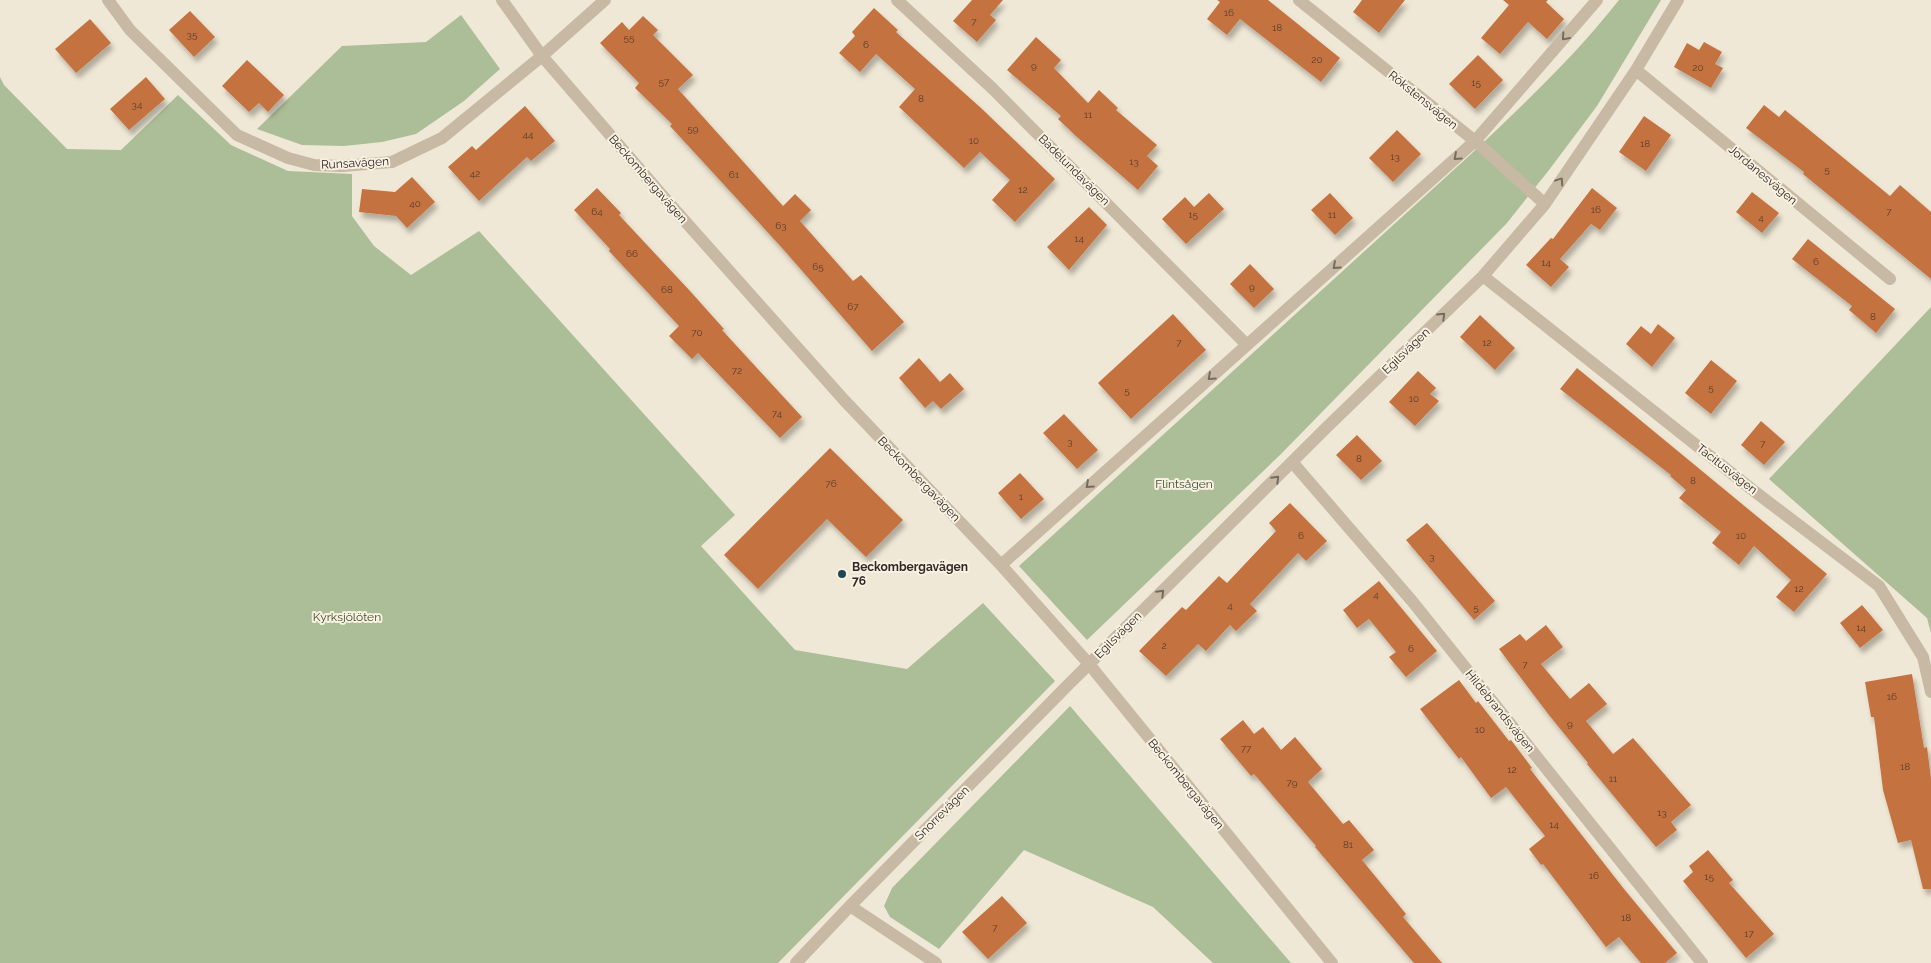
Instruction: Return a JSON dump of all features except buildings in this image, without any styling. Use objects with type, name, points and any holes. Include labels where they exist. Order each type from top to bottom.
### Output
[{"type":"street","name":"Runsavägen","points":[[108,0],[130,30],[237,135],[288,158],[314,165],[342,166],[392,162],[442,138],[542,56],[604,0]]},
{"type":"street","name":"Beckombergavägen","points":[[502,0],[542,56],[668,202],[844,400],[1000,565],[1089,664],[1332,963]]},
{"type":"street","name":"Badelundavägen","points":[[897,0],[993,89],[1248,345]]},
{"type":"street","name":"Rökstensvägen","points":[[1299,0],[1475,141],[1545,204]]},
{"type":"street","points":[[1000,565],[1475,141],[1597,0]]},
{"type":"street","name":"Egilsvägen","points":[[1089,664],[1483,276],[1545,204],[1636,70],[1678,0]]},
{"type":"street","name":"Jordanesvägen","points":[[1636,70],[1890,280]]},
{"type":"street","name":"Tacitusvägen","points":[[1483,276],[1754,491],[1879,586],[1922,657],[1931,692]]},
{"type":"street","name":"Hildebrandsvägen","points":[[1292,463],[1412,601],[1702,963]]},
{"type":"street","name":"Snorrevägen","points":[[796,963],[1089,664]]},
{"type":"street","points":[[850,906],[936,963]]},
{"type":"green space","name":"Flintsågen","points":[[1619,0],[1661,0],[1597,106],[1507,223],[1281,454],[1087,640],[1019,566],[1470,155],[1566,61]]},
{"type":"green space","points":[[461,15],[500,69],[464,101],[416,134],[382,142],[344,146],[302,145],[257,129],[342,46],[426,42]]},
{"type":"green space","name":"Kyrksjölöten","points":[[0,77],[4,85],[67,149],[121,150],[178,95],[231,145],[288,171],[352,174],[352,216],[374,246],[411,275],[479,231],[735,515],[701,546],[795,650],[907,669],[983,603],[1055,681],[778,963],[0,963]]},
{"type":"green space","points":[[1931,307],[1931,633],[1927,618],[1769,479]]},
{"type":"green space","points":[[1070,706],[1291,963],[1213,963],[1153,907],[1024,850],[939,949],[890,917],[884,906],[892,888]]},
{"type":"place","name":"Beckombergavägen 76","points":[[842,574]]}]
